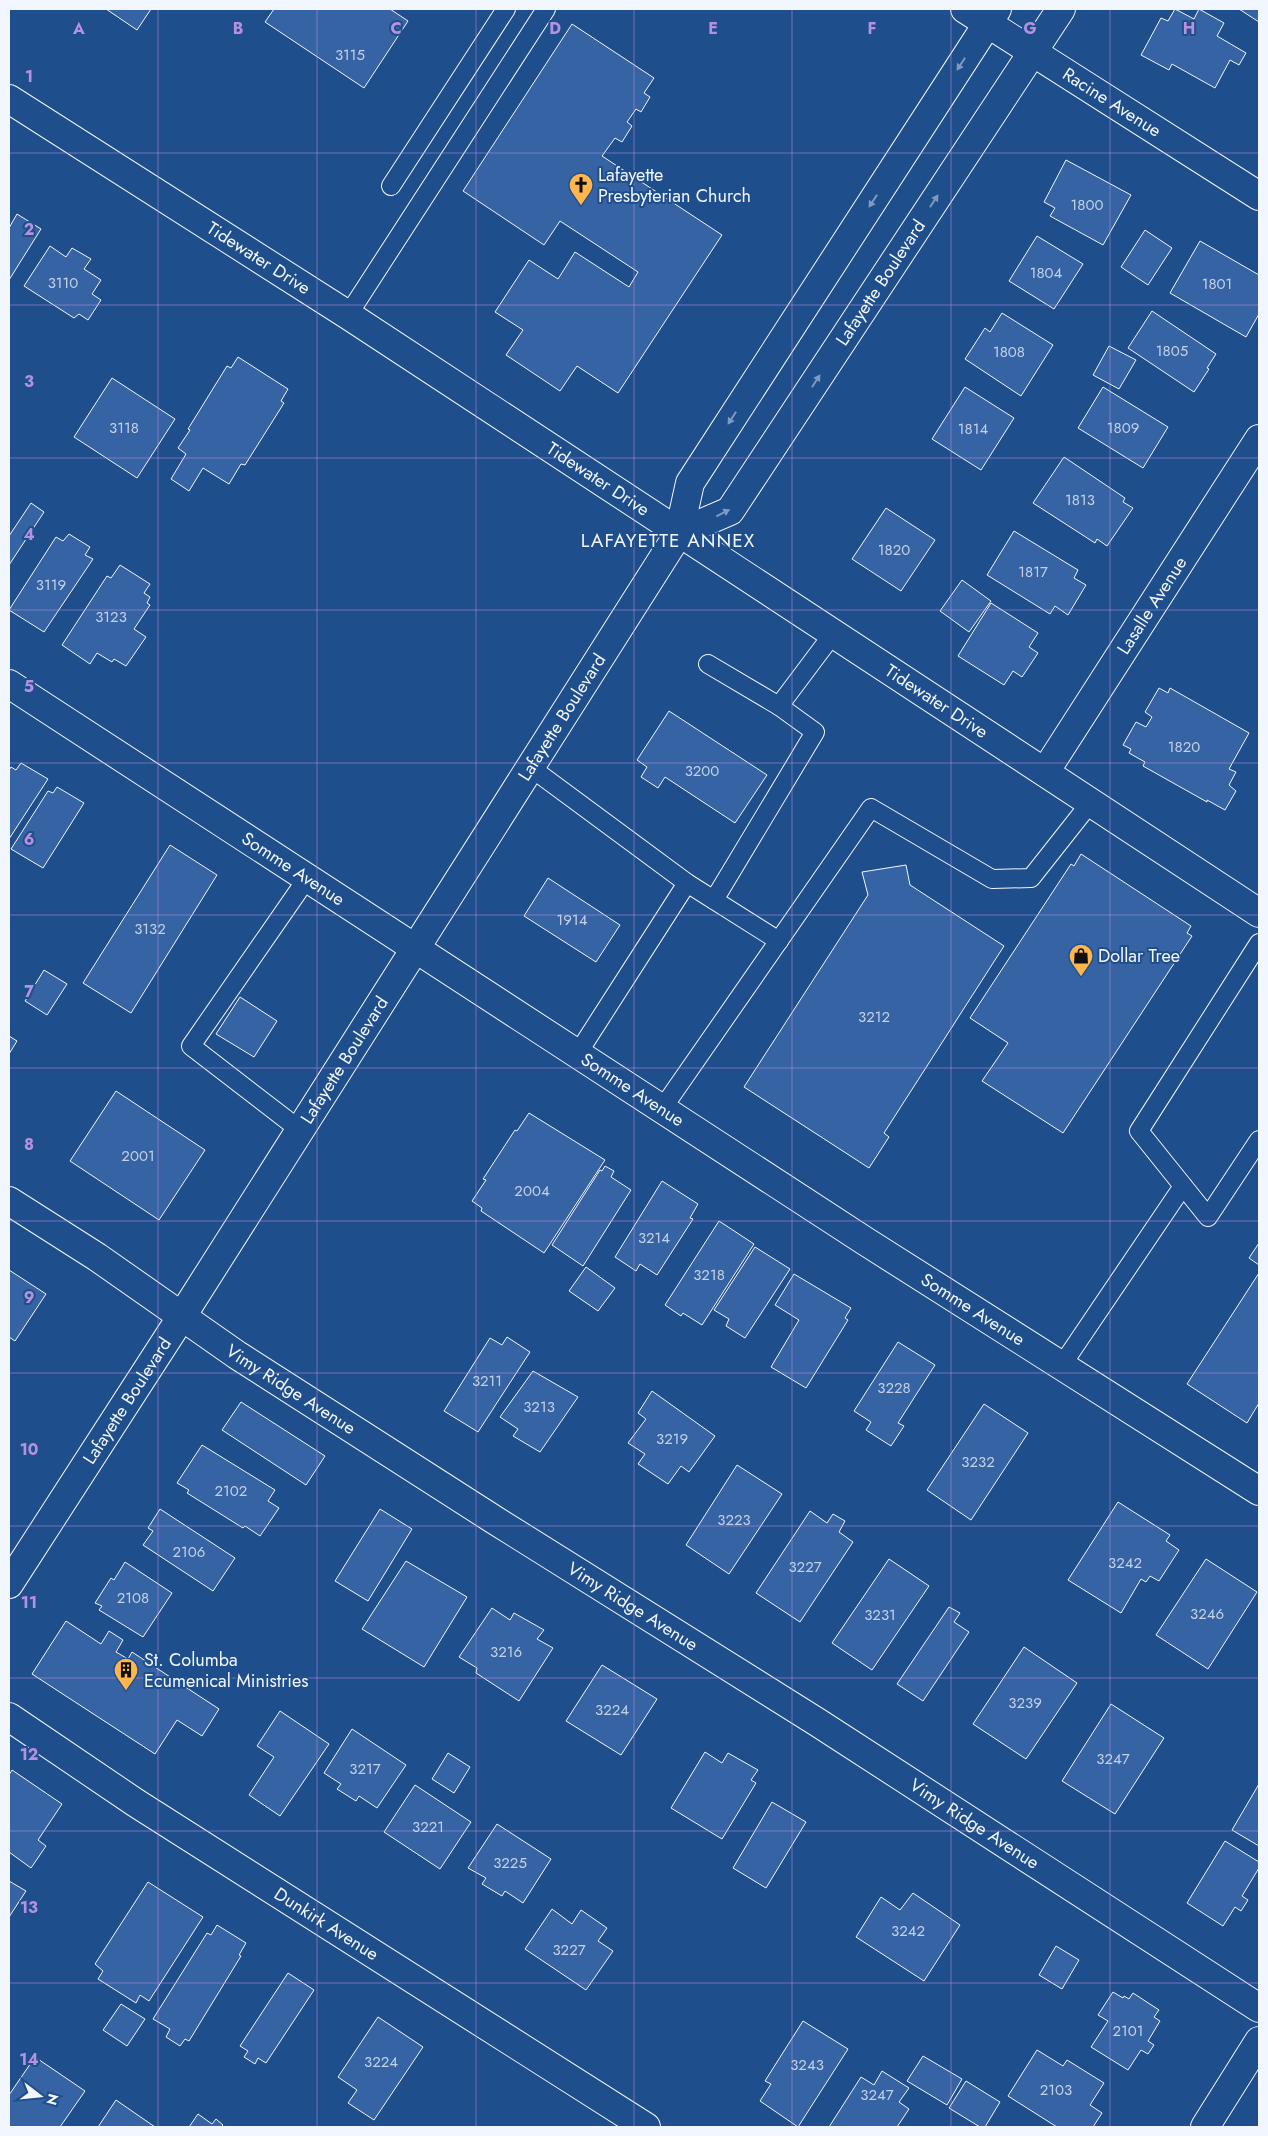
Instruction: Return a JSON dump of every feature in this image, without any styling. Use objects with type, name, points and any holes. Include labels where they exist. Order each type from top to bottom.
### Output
[{"type":"main road","name":"Lafayette Boulevard","points":[[679,533],[730,511],[1061,9]]},
{"type":"main road","name":"Lafayette Boulevard","points":[[9,1584],[182,1316],[679,533],[690,483],[983,14]]},
{"type":"main road","name":"Racine Avenue","points":[[983,14],[1032,52],[1259,196]]},
{"type":"main road","name":"Tidewater Drive","points":[[9,99],[348,315],[1259,913]]},
{"type":"main road","name":"Lasalle Avenue","points":[[1045,772],[1259,439]]},
{"type":"main road","name":"Somme Avenue","points":[[9,684],[416,947],[865,1241],[1259,1490]]},
{"type":"main road","name":"Vimy Ridge Avenue","points":[[9,1201],[97,1257],[237,1354],[460,1498],[818,1722],[1259,2008]]},
{"type":"main road","name":"Dunkirk Avenue","points":[[9,1717],[136,1803],[646,2127]]},
{"type":"main road","points":[[1205,2127],[1259,2041]]},
{"type":"lane","points":[[391,186],[506,9]]},
{"type":"lane","points":[[348,315],[546,9]]},
{"type":"lane","points":[[779,706],[833,634]]},
{"type":"lane","points":[[708,664],[779,706],[815,732],[714,900]]},
{"type":"lane","points":[[530,766],[686,883],[780,941]]},
{"type":"lane","points":[[662,1109],[871,808],[992,879],[1031,878],[1091,802]]},
{"type":"lane","points":[[300,1130],[191,1046],[308,877]]},
{"type":"lane","points":[[578,1053],[686,883]]},
{"type":"lane","points":[[1259,943],[1139,1131],[1208,1217],[1259,1140]]},
{"type":"lane","points":[[1062,1365],[1183,1186]]},
{"type":"building","points":[[106,9],[151,9],[137,30]]},
{"type":"building","points":[[274,9],[390,9],[408,21],[364,88],[265,22]]},
{"type":"building","points":[[1175,9],[1194,19],[1199,9],[1224,23],[1217,36],[1246,53],[1239,65],[1230,60],[1215,88],[1172,64],[1169,70],[1141,55],[1161,18],[1168,21]]},
{"type":"building","points":[[1239,9],[1259,9],[1259,22]]},
{"type":"building","name":"Lafayette Presbyterian Church","points":[[572,24],[654,78],[644,93],[650,97],[641,112],[636,109],[627,122],[632,126],[622,142],[615,138],[602,156],[722,235],[618,393],[577,366],[560,391],[506,355],[523,330],[495,312],[529,260],[558,279],[575,252],[629,287],[638,272],[560,221],[544,245],[463,191]]},
{"type":"building","points":[[1066,160],[1131,195],[1103,245],[1050,216],[1055,208],[1044,202]]},
{"type":"building","points":[[17,214],[41,229],[9,280],[9,228]]},
{"type":"building","points":[[1145,230],[1172,248],[1148,285],[1121,267]]},
{"type":"building","points":[[1037,236],[1083,264],[1054,309],[1009,281]]},
{"type":"building","points":[[1200,241],[1259,275],[1259,314],[1246,337],[1170,293]]},
{"type":"building","points":[[50,246],[66,257],[72,248],[91,259],[84,269],[101,280],[92,294],[101,300],[88,320],[79,314],[74,318],[24,286]]},
{"type":"building","points":[[1152,311],[1216,354],[1194,392],[1128,348]]},
{"type":"building","points":[[1002,313],[1053,345],[1021,396],[965,359],[985,328],[990,332]]},
{"type":"building","points":[[1109,346],[1136,360],[1119,389],[1093,375]]},
{"type":"building","points":[[238,357],[288,389],[281,401],[284,403],[245,465],[241,464],[229,484],[203,468],[189,491],[171,479],[186,454],[178,448],[227,366],[231,368]]},
{"type":"building","points":[[112,378],[175,419],[137,478],[74,437]]},
{"type":"building","points":[[965,387],[1014,418],[981,470],[932,439]]},
{"type":"building","points":[[1103,387],[1168,427],[1143,468],[1078,428]]},
{"type":"building","points":[[1064,457],[1125,498],[1123,502],[1133,508],[1107,546],[1097,539],[1095,543],[1033,503]]},
{"type":"building","points":[[31,503],[44,512],[9,565],[9,536]]},
{"type":"building","points":[[886,508],[935,540],[901,591],[852,559]]},
{"type":"building","points":[[1014,531],[1078,570],[1074,578],[1086,585],[1068,615],[1055,606],[1050,614],[987,575]]},
{"type":"building","points":[[69,534],[90,547],[85,555],[93,559],[44,632],[9,610],[56,537],[63,541]]},
{"type":"building","points":[[120,565],[150,584],[144,593],[150,597],[147,603],[150,605],[134,629],[146,637],[126,666],[114,659],[112,662],[97,653],[90,664],[62,645],[107,576],[111,578]]},
{"type":"building","points":[[962,580],[991,601],[969,632],[940,611]]},
{"type":"building","points":[[991,603],[1038,633],[1029,647],[1038,653],[1022,677],[1013,671],[1004,685],[958,656]]},
{"type":"building","points":[[1159,688],[1168,693],[1170,688],[1249,733],[1229,769],[1236,772],[1229,785],[1236,791],[1225,810],[1143,766],[1145,762],[1129,753],[1131,749],[1123,745],[1136,722],[1146,727],[1152,717],[1145,712]]},
{"type":"building","points":[[669,711],[767,775],[735,823],[665,777],[658,788],[641,777],[647,767],[637,760]]},
{"type":"building","points":[[21,763],[48,779],[9,839],[9,770],[11,767],[16,770]]},
{"type":"building","points":[[57,787],[84,803],[43,868],[11,849],[48,791],[53,793]]},
{"type":"building","points":[[170,845],[217,875],[131,1013],[83,983]]},
{"type":"building","name":"Dollar Tree","points":[[1081,854],[1191,926],[1187,933],[1192,936],[1063,1133],[982,1081],[1008,1043],[970,1018],[1071,864],[1074,866]]},
{"type":"building","points":[[906,865],[910,885],[1004,946],[884,1133],[889,1137],[869,1168],[744,1087],[868,895],[862,872]]},
{"type":"building","points":[[548,878],[620,925],[596,962],[524,916]]},
{"type":"building","points":[[44,970],[67,984],[47,1015],[25,1001]]},
{"type":"building","points":[[240,997],[277,1021],[254,1057],[216,1034]]},
{"type":"building","points":[[9,1036],[17,1041],[9,1054]]},
{"type":"building","points":[[116,1091],[205,1150],[159,1220],[70,1161]]},
{"type":"building","points":[[529,1113],[605,1160],[544,1253],[481,1211],[482,1208],[472,1201],[486,1180],[483,1179],[515,1130],[517,1131]]},
{"type":"building","points":[[605,1166],[614,1171],[611,1177],[631,1190],[583,1266],[552,1245],[600,1170],[602,1171]]},
{"type":"building","points":[[662,1181],[698,1204],[690,1218],[693,1219],[657,1275],[640,1264],[636,1271],[615,1257]]},
{"type":"building","points":[[719,1221],[754,1244],[702,1325],[683,1313],[681,1316],[665,1305]]},
{"type":"building","points":[[1259,1243],[1259,1265],[1249,1258]]},
{"type":"building","points":[[755,1247],[790,1269],[745,1338],[726,1326],[729,1319],[714,1310]]},
{"type":"building","points":[[586,1267],[615,1288],[598,1311],[569,1291]]},
{"type":"building","points":[[9,1270],[46,1294],[15,1341],[9,1337]]},
{"type":"building","points":[[1259,1273],[1259,1403],[1247,1423],[1187,1384]]},
{"type":"building","points":[[794,1274],[851,1308],[845,1318],[848,1320],[806,1388],[771,1367],[799,1320],[775,1305]]},
{"type":"building","points":[[507,1337],[530,1352],[478,1432],[444,1411],[490,1338],[502,1345]]},
{"type":"building","points":[[898,1342],[935,1365],[898,1423],[904,1426],[891,1446],[866,1430],[871,1422],[854,1411]]},
{"type":"building","points":[[533,1371],[578,1397],[540,1452],[513,1436],[518,1429],[500,1417]]},
{"type":"building","points":[[652,1391],[715,1436],[689,1472],[681,1466],[668,1484],[638,1464],[645,1454],[628,1443],[646,1419],[638,1413]]},
{"type":"building","points":[[241,1402],[325,1456],[306,1485],[222,1430]]},
{"type":"building","points":[[984,1404],[1028,1433],[971,1520],[927,1490]]},
{"type":"building","points":[[202,1445],[275,1490],[268,1501],[279,1508],[260,1536],[245,1526],[243,1528],[187,1493],[189,1490],[177,1483]]},
{"type":"building","points":[[737,1465],[782,1494],[729,1574],[686,1545]]},
{"type":"building","points":[[1118,1502],[1170,1535],[1166,1541],[1179,1550],[1159,1581],[1150,1576],[1146,1582],[1141,1579],[1121,1613],[1068,1580]]},
{"type":"building","points":[[160,1509],[235,1558],[213,1591],[143,1545],[153,1531],[148,1528]]},
{"type":"building","points":[[380,1509],[412,1529],[368,1601],[335,1581]]},
{"type":"building","points":[[810,1511],[827,1523],[833,1514],[845,1521],[839,1532],[853,1542],[800,1622],[756,1593]]},
{"type":"building","points":[[889,1559],[929,1586],[872,1670],[832,1643]]},
{"type":"building","points":[[1206,1559],[1257,1592],[1208,1669],[1156,1635]]},
{"type":"building","points":[[406,1561],[467,1597],[424,1667],[362,1629]]},
{"type":"building","points":[[125,1562],[172,1593],[143,1637],[99,1610],[102,1606],[95,1603],[111,1578],[114,1580]]},
{"type":"building","points":[[949,1607],[960,1613],[954,1622],[969,1632],[923,1701],[897,1684]]},
{"type":"building","points":[[492,1608],[510,1620],[514,1613],[544,1630],[537,1639],[553,1648],[519,1701],[476,1673],[477,1668],[459,1657]]},
{"type":"building","name":"St. Columba Ecumenical Ministries","points":[[66,1621],[101,1644],[109,1631],[123,1640],[116,1652],[128,1659],[132,1652],[219,1709],[202,1736],[177,1720],[155,1754],[32,1674]]},
{"type":"building","points":[[1024,1647],[1077,1683],[1026,1759],[973,1724]]},
{"type":"building","points":[[602,1665],[657,1699],[621,1755],[566,1721]]},
{"type":"building","points":[[1111,1704],[1164,1738],[1115,1814],[1062,1781]]},
{"type":"building","points":[[280,1711],[329,1744],[280,1816],[249,1795],[274,1757],[257,1746]]},
{"type":"building","points":[[352,1729],[406,1765],[377,1808],[359,1796],[356,1801],[337,1789],[341,1784],[324,1773]]},
{"type":"building","points":[[705,1752],[722,1763],[728,1753],[758,1770],[751,1780],[756,1783],[722,1839],[671,1808]]},
{"type":"building","points":[[448,1753],[470,1767],[454,1793],[432,1779]]},
{"type":"building","points":[[12,1770],[62,1804],[38,1840],[46,1846],[31,1868],[9,1852],[9,1775]]},
{"type":"building","points":[[1259,1784],[1259,1846],[1232,1830]]},
{"type":"building","points":[[415,1785],[471,1822],[440,1869],[384,1832]]},
{"type":"building","points":[[772,1802],[806,1822],[766,1888],[733,1868]]},
{"type":"building","points":[[497,1824],[551,1859],[523,1903],[505,1891],[502,1896],[482,1884],[486,1878],[468,1868]]},
{"type":"building","points":[[1225,1841],[1259,1862],[1259,1868],[1242,1896],[1248,1900],[1241,1911],[1235,1907],[1223,1926],[1187,1903]]},
{"type":"building","points":[[9,1881],[26,1891],[9,1917]]},
{"type":"building","points":[[148,1882],[203,1917],[149,2001],[140,1995],[136,2003],[98,1979],[103,1971],[95,1964]]},
{"type":"building","points":[[913,1893],[960,1925],[924,1981],[856,1937],[881,1897],[900,1910]]},
{"type":"building","points":[[552,1909],[572,1924],[581,1910],[607,1928],[598,1941],[613,1951],[586,1990],[525,1949]]},
{"type":"building","points":[[217,1925],[246,1943],[239,1955],[241,1956],[189,2041],[185,2039],[180,2046],[166,2037],[170,2029],[153,2019],[207,1933],[211,1935]]},
{"type":"building","points":[[1056,1946],[1079,1960],[1062,1989],[1039,1975]]},
{"type":"building","points":[[288,1973],[314,1990],[266,2063],[258,2058],[255,2064],[244,2057],[248,2051],[240,2046]]},
{"type":"building","points":[[1113,1992],[1129,1999],[1133,1993],[1159,2010],[1154,2017],[1160,2021],[1148,2041],[1154,2045],[1148,2054],[1141,2050],[1128,2070],[1091,2047],[1108,2021],[1098,2015]]},
{"type":"building","points":[[121,2004],[145,2019],[127,2046],[103,2030]]},
{"type":"building","points":[[378,2017],[423,2047],[374,2120],[348,2103],[357,2090],[338,2077]]},
{"type":"building","points":[[803,2021],[848,2049],[798,2127],[760,2101],[771,2084],[765,2081]]},
{"type":"building","points":[[1037,2050],[1063,2066],[1067,2060],[1104,2083],[1090,2105],[1102,2113],[1093,2127],[1057,2127],[1008,2096]]},
{"type":"building","points":[[923,2056],[962,2079],[947,2105],[907,2081]]},
{"type":"building","points":[[35,2057],[85,2091],[60,2127],[9,2127],[9,2095]]},
{"type":"building","points":[[882,2071],[909,2088],[899,2102],[909,2109],[897,2127],[829,2127],[861,2077],[874,2085]]},
{"type":"building","points":[[966,2081],[1000,2102],[985,2127],[980,2127],[949,2108]]},
{"type":"building","points":[[116,2100],[155,2127],[98,2127]]},
{"type":"building","points":[[198,2114],[212,2124],[216,2119],[223,2125],[221,2127],[189,2127]]},
{"type":"place","name":"Lafayette Presbyterian Church","points":[[581,206]]},
{"type":"place","name":"Dollar Tree","points":[[1081,977]]},
{"type":"place","name":"St. Columba Ecumenical Ministries","points":[[126,1691]]},
{"type":"district","name":"LAFAYETTE ANNEX","points":[[668,540]]}]
